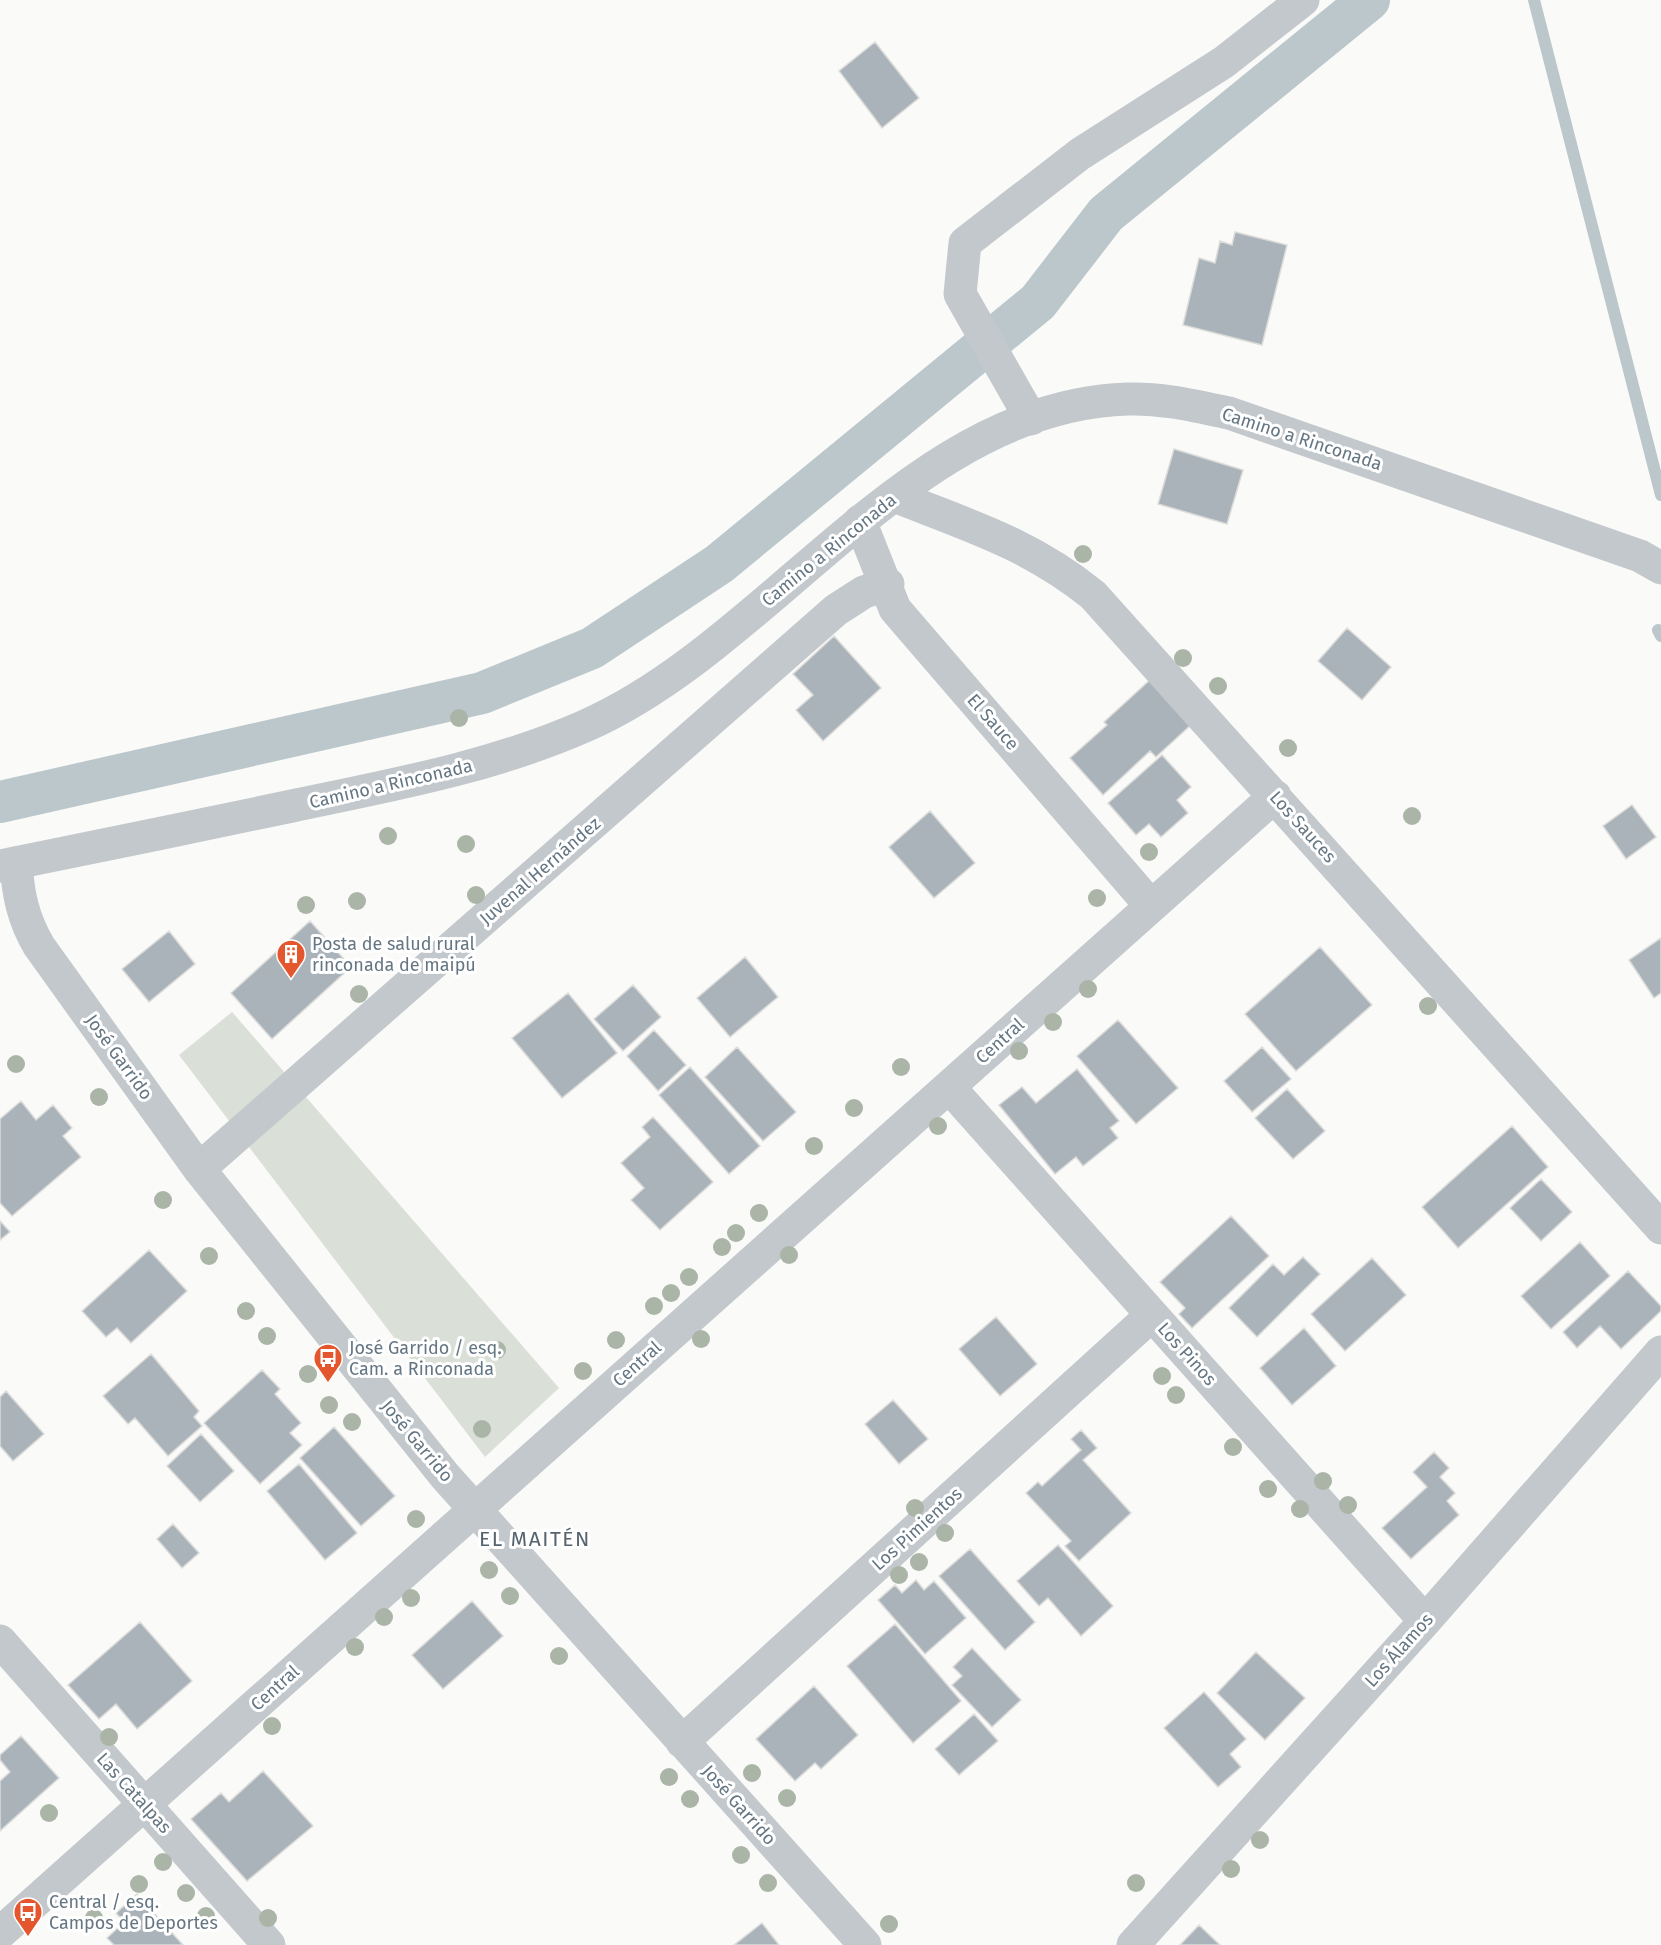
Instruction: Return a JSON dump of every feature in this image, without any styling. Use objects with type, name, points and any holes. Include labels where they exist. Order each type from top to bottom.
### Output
[{"type":"street","points":[[1031,419],[960,294],[965,243],[1080,154],[1224,62],[1303,0]]},
{"type":"street","name":"Camino a Rinconada","points":[[8,865],[401,783],[532,748],[609,714],[687,666],[860,521],[964,451],[1031,419],[1096,402],[1127,399],[1159,400],[1229,413],[1640,556],[1661,568]]},
{"type":"street","name":"Los Sauces","points":[[894,496],[1028,550],[1063,571],[1093,595],[1661,1228]]},
{"type":"street","name":"El Sauce","points":[[860,521],[888,584],[896,609],[1151,906]]},
{"type":"street","name":"Juvenal Hernández","points":[[199,1169],[836,610],[864,592],[888,584]]},
{"type":"street","name":"Central","points":[[0,1933],[1275,796]]},
{"type":"street","name":"José Garrido","points":[[8,865],[24,918],[39,946],[199,1169],[363,1376],[474,1508],[865,1945]]},
{"type":"street","name":"Los Pinos","points":[[949,1087],[1425,1621]]},
{"type":"street","name":"Los Pimientos","points":[[682,1742],[1152,1315]]},
{"type":"street","name":"Los Álamos","points":[[1133,1945],[1425,1621],[1661,1352]]},
{"type":"street","name":"Las Catalpas","points":[[0,1641],[269,1945]]},
{"type":"shaded area","points":[[232,1012],[559,1388],[485,1457],[179,1055]]},
{"type":"building","points":[[875,42],[919,98],[882,128],[839,71]]},
{"type":"building","points":[[1235,232],[1287,245],[1262,345],[1183,325],[1199,258],[1215,263],[1220,241],[1232,245]]},
{"type":"building","points":[[1174,449],[1243,470],[1227,524],[1158,504]]},
{"type":"building","points":[[1347,628],[1391,667],[1362,700],[1318,661]]},
{"type":"building","points":[[834,636],[881,688],[823,741],[796,710],[813,695],[793,674]]},
{"type":"building","points":[[1152,678],[1193,723],[1156,757],[1150,751],[1103,795],[1070,758],[1107,725],[1104,722]]},
{"type":"building","points":[[1162,755],[1191,787],[1177,800],[1188,813],[1161,837],[1149,824],[1136,835],[1108,803]]},
{"type":"building","points":[[1632,805],[1656,837],[1626,859],[1603,826]]},
{"type":"building","points":[[930,811],[975,863],[934,898],[889,847]]},
{"type":"building","name":"Posta de salud rural rinconada de maipú","points":[[310,921],[351,967],[272,1039],[231,993]]},
{"type":"building","points":[[169,931],[195,964],[149,1002],[122,969]]},
{"type":"building","points":[[1661,938],[1661,993],[1654,998],[1629,960]]},
{"type":"building","points":[[1320,947],[1372,1005],[1296,1071],[1245,1014]]},
{"type":"building","points":[[745,957],[778,997],[730,1037],[697,998]]},
{"type":"building","points":[[633,985],[661,1017],[623,1051],[594,1019]]},
{"type":"building","points":[[568,993],[617,1053],[562,1098],[512,1038]]},
{"type":"building","points":[[1118,1020],[1178,1088],[1136,1124],[1077,1056]]},
{"type":"building","points":[[654,1030],[686,1065],[658,1091],[627,1056]]},
{"type":"building","points":[[737,1047],[796,1112],[763,1141],[705,1077]]},
{"type":"building","points":[[1262,1047],[1291,1079],[1252,1112],[1224,1081]]},
{"type":"building","points":[[690,1067],[760,1146],[729,1174],[659,1095]]},
{"type":"building","points":[[1077,1069],[1119,1121],[1110,1128],[1118,1138],[1083,1166],[1076,1157],[1055,1174],[999,1105],[1022,1087],[1036,1103]]},
{"type":"building","points":[[1287,1089],[1325,1131],[1293,1159],[1255,1118]]},
{"type":"building","points":[[21,1101],[36,1120],[53,1105],[72,1128],[63,1136],[81,1157],[12,1216],[0,1203],[0,1119]]},
{"type":"building","points":[[653,1117],[713,1182],[660,1230],[631,1200],[644,1188],[621,1163],[650,1137],[642,1127]]},
{"type":"building","points":[[1512,1126],[1548,1167],[1458,1248],[1422,1207]]},
{"type":"building","points":[[1541,1179],[1572,1212],[1541,1241],[1510,1208]]},
{"type":"building","points":[[1231,1216],[1269,1256],[1192,1328],[1179,1314],[1185,1308],[1160,1282]]},
{"type":"building","points":[[0,1221],[10,1232],[0,1240]]},
{"type":"building","points":[[1580,1242],[1610,1276],[1551,1329],[1521,1296]]},
{"type":"building","points":[[149,1250],[187,1291],[131,1343],[117,1328],[106,1337],[82,1311]]},
{"type":"building","points":[[1303,1257],[1320,1274],[1257,1337],[1229,1308],[1273,1264],[1284,1275]]},
{"type":"building","points":[[1372,1258],[1406,1295],[1345,1351],[1311,1314]]},
{"type":"building","points":[[1628,1271],[1661,1306],[1661,1311],[1621,1349],[1600,1326],[1577,1348],[1563,1332]]},
{"type":"building","points":[[996,1317],[1037,1364],[1000,1396],[959,1349]]},
{"type":"building","points":[[1304,1328],[1336,1366],[1292,1405],[1260,1368]]},
{"type":"building","points":[[151,1354],[199,1411],[194,1417],[202,1426],[168,1456],[135,1418],[128,1424],[103,1396]]},
{"type":"building","points":[[262,1370],[280,1389],[275,1394],[301,1423],[290,1433],[302,1445],[260,1484],[204,1423]]},
{"type":"building","points":[[6,1391],[44,1434],[13,1461],[0,1446],[0,1397]]},
{"type":"building","points":[[893,1400],[928,1439],[899,1464],[865,1424]]},
{"type":"building","points":[[334,1427],[395,1496],[361,1526],[300,1458]]},
{"type":"building","points":[[1081,1430],[1097,1448],[1083,1460],[1131,1513],[1079,1561],[1065,1546],[1071,1541],[1026,1493],[1038,1482],[1042,1486],[1081,1450],[1071,1439]]},
{"type":"building","points":[[201,1434],[234,1471],[200,1502],[167,1466]]},
{"type":"building","points":[[1434,1452],[1449,1468],[1440,1477],[1455,1493],[1447,1501],[1459,1515],[1411,1559],[1382,1528],[1427,1487],[1413,1472]]},
{"type":"building","points":[[299,1464],[357,1533],[325,1560],[267,1491]]},
{"type":"building","points":[[173,1524],[199,1553],[182,1568],[157,1539]]},
{"type":"building","points":[[1058,1545],[1113,1606],[1081,1636],[1048,1598],[1039,1606],[1017,1581]]},
{"type":"building","points":[[970,1549],[1035,1622],[1005,1650],[939,1576]]},
{"type":"building","points":[[916,1580],[924,1590],[934,1581],[966,1618],[925,1654],[878,1600],[895,1585],[902,1593]]},
{"type":"building","points":[[472,1601],[503,1636],[443,1689],[412,1655]]},
{"type":"building","points":[[140,1622],[192,1681],[137,1729],[116,1704],[99,1719],[68,1685]]},
{"type":"building","points":[[895,1624],[961,1701],[913,1743],[847,1666]]},
{"type":"building","points":[[972,1648],[1021,1700],[992,1727],[952,1685],[962,1676],[953,1667]]},
{"type":"building","points":[[1256,1652],[1305,1698],[1265,1740],[1217,1693]]},
{"type":"building","points":[[814,1686],[858,1735],[821,1769],[815,1763],[795,1781],[756,1739]]},
{"type":"building","points":[[1204,1692],[1246,1739],[1230,1754],[1241,1767],[1218,1787],[1164,1728]]},
{"type":"building","points":[[974,1714],[998,1741],[959,1775],[935,1749]]},
{"type":"building","points":[[21,1736],[59,1778],[0,1831],[0,1781],[10,1772],[0,1760],[0,1755]]},
{"type":"building","points":[[263,1771],[313,1826],[247,1881],[191,1819],[221,1793],[229,1802]]},
{"type":"building","points":[[137,1894],[183,1945],[114,1945],[107,1938],[124,1922],[116,1913]]},
{"type":"building","points":[[762,1923],[779,1945],[734,1945]]},
{"type":"building","points":[[1199,1925],[1220,1945],[1180,1945]]},
{"type":"waterway","points":[[0,802],[482,693],[592,648],[719,564],[1038,302],[1106,214],[1369,0]]},
{"type":"waterway","points":[[1534,0],[1661,495]]},
{"type":"waterway","points":[[1658,630],[1661,636]]},
{"type":"place","name":"Posta de salud rural rinconada de maipú","points":[[291,980]]},
{"type":"place","name":"José Garrido / esq. Cam. a Rinconada","points":[[328,1384]]},
{"type":"place","name":"Central / esq. Campos de Deportes","points":[[28,1938]]},
{"type":"district","name":"EL MAITÉN","points":[[535,1539]]}]
